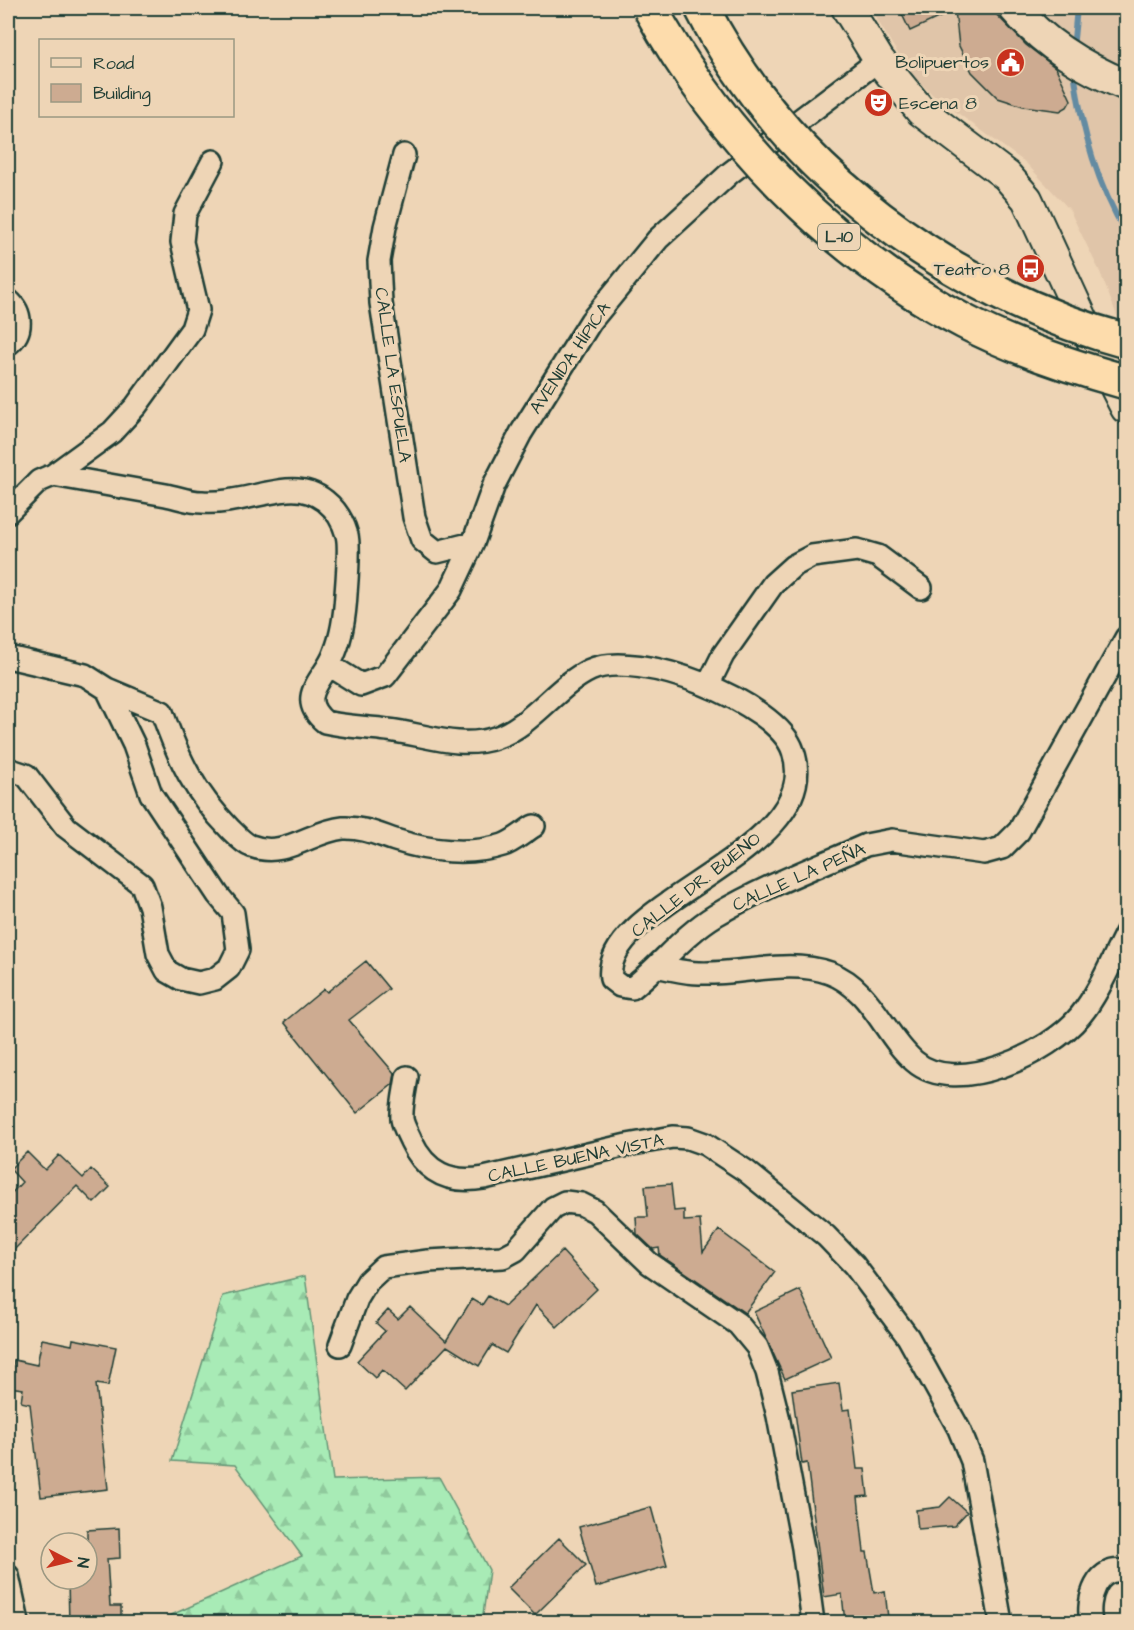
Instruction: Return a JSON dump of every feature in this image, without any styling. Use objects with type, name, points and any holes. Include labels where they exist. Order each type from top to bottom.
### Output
[{"type":"highway","name":"L-10","points":[[650,8],[670,43],[709,101],[740,138],[808,210],[839,237],[895,279],[963,322],[1013,344],[1126,382]]},
{"type":"highway","name":"L-10","points":[[702,8],[732,60],[775,116],[835,182],[946,264],[1004,297],[1079,329],[1126,341]]},
{"type":"street","points":[[847,8],[879,60],[921,111],[1007,177],[1027,199],[1126,408]]},
{"type":"street","points":[[1014,8],[1054,47],[1113,79]]},
{"type":"street","name":"AVENIDA HÍPICA","points":[[329,665],[361,685],[385,676],[451,590],[473,543],[494,485],[557,373],[591,321],[658,239],[730,173],[879,60]]},
{"type":"street","name":"CALLE LA ESPUELA","points":[[404,155],[385,227],[379,261],[381,303],[414,517],[422,540],[438,552],[473,543]]},
{"type":"street","points":[[8,512],[39,481],[53,475],[111,432],[136,406],[192,329],[198,310],[182,242],[184,214],[213,161]]},
{"type":"street","points":[[8,300],[16,308],[20,326],[8,344]]},
{"type":"street","points":[[53,475],[200,502],[234,501],[287,490],[305,490],[320,496],[332,506],[347,535],[346,593],[335,653],[329,665]]},
{"type":"street","points":[[708,685],[723,654],[773,584],[793,566],[812,556],[857,550],[878,556],[921,588]]},
{"type":"street","name":"CALLE LA PEÑA","points":[[659,967],[669,953],[715,916],[867,845],[892,840],[984,853],[1002,848],[1018,831],[1126,638]]},
{"type":"street","points":[[8,657],[85,675],[107,689],[162,712],[180,761],[211,809],[250,846],[273,849],[292,847],[342,828],[370,830],[428,848],[461,852],[504,845],[534,826]]},
{"type":"street","name":"CALLE DR. BUENO","points":[[329,665],[313,692],[310,703],[315,714],[325,722],[465,743],[495,738],[519,727],[591,670],[612,666],[633,667],[683,676],[708,685],[744,703],[773,722],[790,742],[798,764],[796,786],[787,804],[753,844],[633,932],[614,953],[609,967],[611,979],[620,986],[632,988],[659,967]]},
{"type":"street","points":[[8,769],[26,775],[66,827],[142,885],[150,907],[158,954],[167,971],[182,979],[199,983],[215,979],[229,968],[238,950],[233,913],[218,895],[151,794],[134,745],[107,689]]},
{"type":"street","points":[[659,967],[699,973],[768,968],[831,974],[856,991],[875,1009],[915,1063],[936,1072],[963,1077],[1000,1068],[1049,1041],[1080,1017],[1126,933]]},
{"type":"street","name":"CALLE BUENA VISTA","points":[[407,1077],[402,1121],[419,1156],[441,1175],[464,1181],[627,1145],[673,1137],[688,1138],[705,1144],[746,1172],[826,1236],[854,1265],[902,1328],[959,1429],[972,1461],[1001,1623]]},
{"type":"street","points":[[339,1345],[357,1299],[368,1281],[383,1267],[428,1261],[503,1257],[516,1250],[553,1208],[565,1202],[582,1204],[595,1211],[649,1263],[738,1324],[757,1347],[767,1372],[778,1416],[803,1548],[813,1623]]},
{"type":"street","points":[[1091,1623],[1090,1599],[1095,1584],[1108,1573],[1126,1572]]},
{"type":"street","points":[[8,1576],[18,1623]]},
{"type":"shaded area","points":[[870,8],[1126,8],[1126,339],[1100,272],[1069,209],[1026,163],[933,95],[909,72]]},
{"type":"green space","points":[[305,1276],[333,1480],[439,1477],[489,1570],[482,1622],[156,1622],[302,1556],[235,1465],[172,1461],[223,1296]]},
{"type":"building","name":"Bolipuertos","points":[[899,8],[990,8],[1026,45],[1056,68],[1071,100],[1067,107],[1060,111],[1023,106],[998,98],[972,72],[959,46],[955,10],[910,31]]},
{"type":"building","points":[[366,961],[389,989],[349,1020],[395,1074],[393,1084],[357,1113],[284,1022],[324,989],[327,992]]},
{"type":"building","points":[[27,1152],[45,1170],[59,1155],[83,1178],[91,1169],[110,1187],[94,1203],[77,1186],[8,1256],[8,1197],[22,1182],[10,1169]]},
{"type":"building","points":[[671,1184],[674,1211],[684,1210],[684,1221],[700,1220],[703,1252],[719,1230],[775,1272],[745,1313],[660,1255],[659,1248],[653,1249],[637,1234],[636,1217],[648,1217],[645,1186]]},
{"type":"building","points":[[562,1251],[597,1289],[557,1327],[536,1305],[506,1353],[492,1345],[479,1366],[447,1346],[405,1391],[382,1370],[375,1378],[357,1361],[385,1331],[376,1323],[388,1310],[398,1319],[410,1307],[446,1341],[472,1299],[482,1305],[488,1296],[505,1306]]},
{"type":"building","points":[[800,1290],[831,1358],[785,1379],[754,1312]]},
{"type":"building","points":[[42,1339],[72,1345],[73,1339],[116,1347],[108,1386],[96,1384],[108,1489],[41,1497],[30,1404],[21,1402],[23,1389],[9,1387],[14,1360],[37,1365]]},
{"type":"building","points":[[839,1383],[843,1410],[850,1409],[857,1469],[865,1469],[868,1496],[858,1497],[864,1552],[867,1552],[874,1593],[885,1591],[888,1618],[845,1623],[842,1594],[824,1597],[807,1463],[802,1464],[792,1390]]},
{"type":"building","points":[[950,1497],[967,1512],[954,1526],[918,1529],[916,1510],[940,1507]]},
{"type":"building","points":[[651,1507],[667,1566],[596,1587],[579,1527]]},
{"type":"building","points":[[119,1528],[120,1558],[107,1559],[110,1606],[121,1606],[121,1623],[69,1623],[68,1591],[99,1591],[99,1531],[87,1530]]},
{"type":"building","points":[[559,1538],[586,1565],[535,1615],[508,1588]]},
{"type":"waterway","points":[[1073,49],[1077,8]]},
{"type":"waterway","points":[[1074,71],[1081,113],[1092,155],[1107,195],[1126,233]]},
{"type":"place","name":"Bolipuertos","points":[[1010,62]]},
{"type":"place","name":"Escena 8","points":[[878,103]]},
{"type":"place","name":"Teatro 8","points":[[1031,269]]}]
